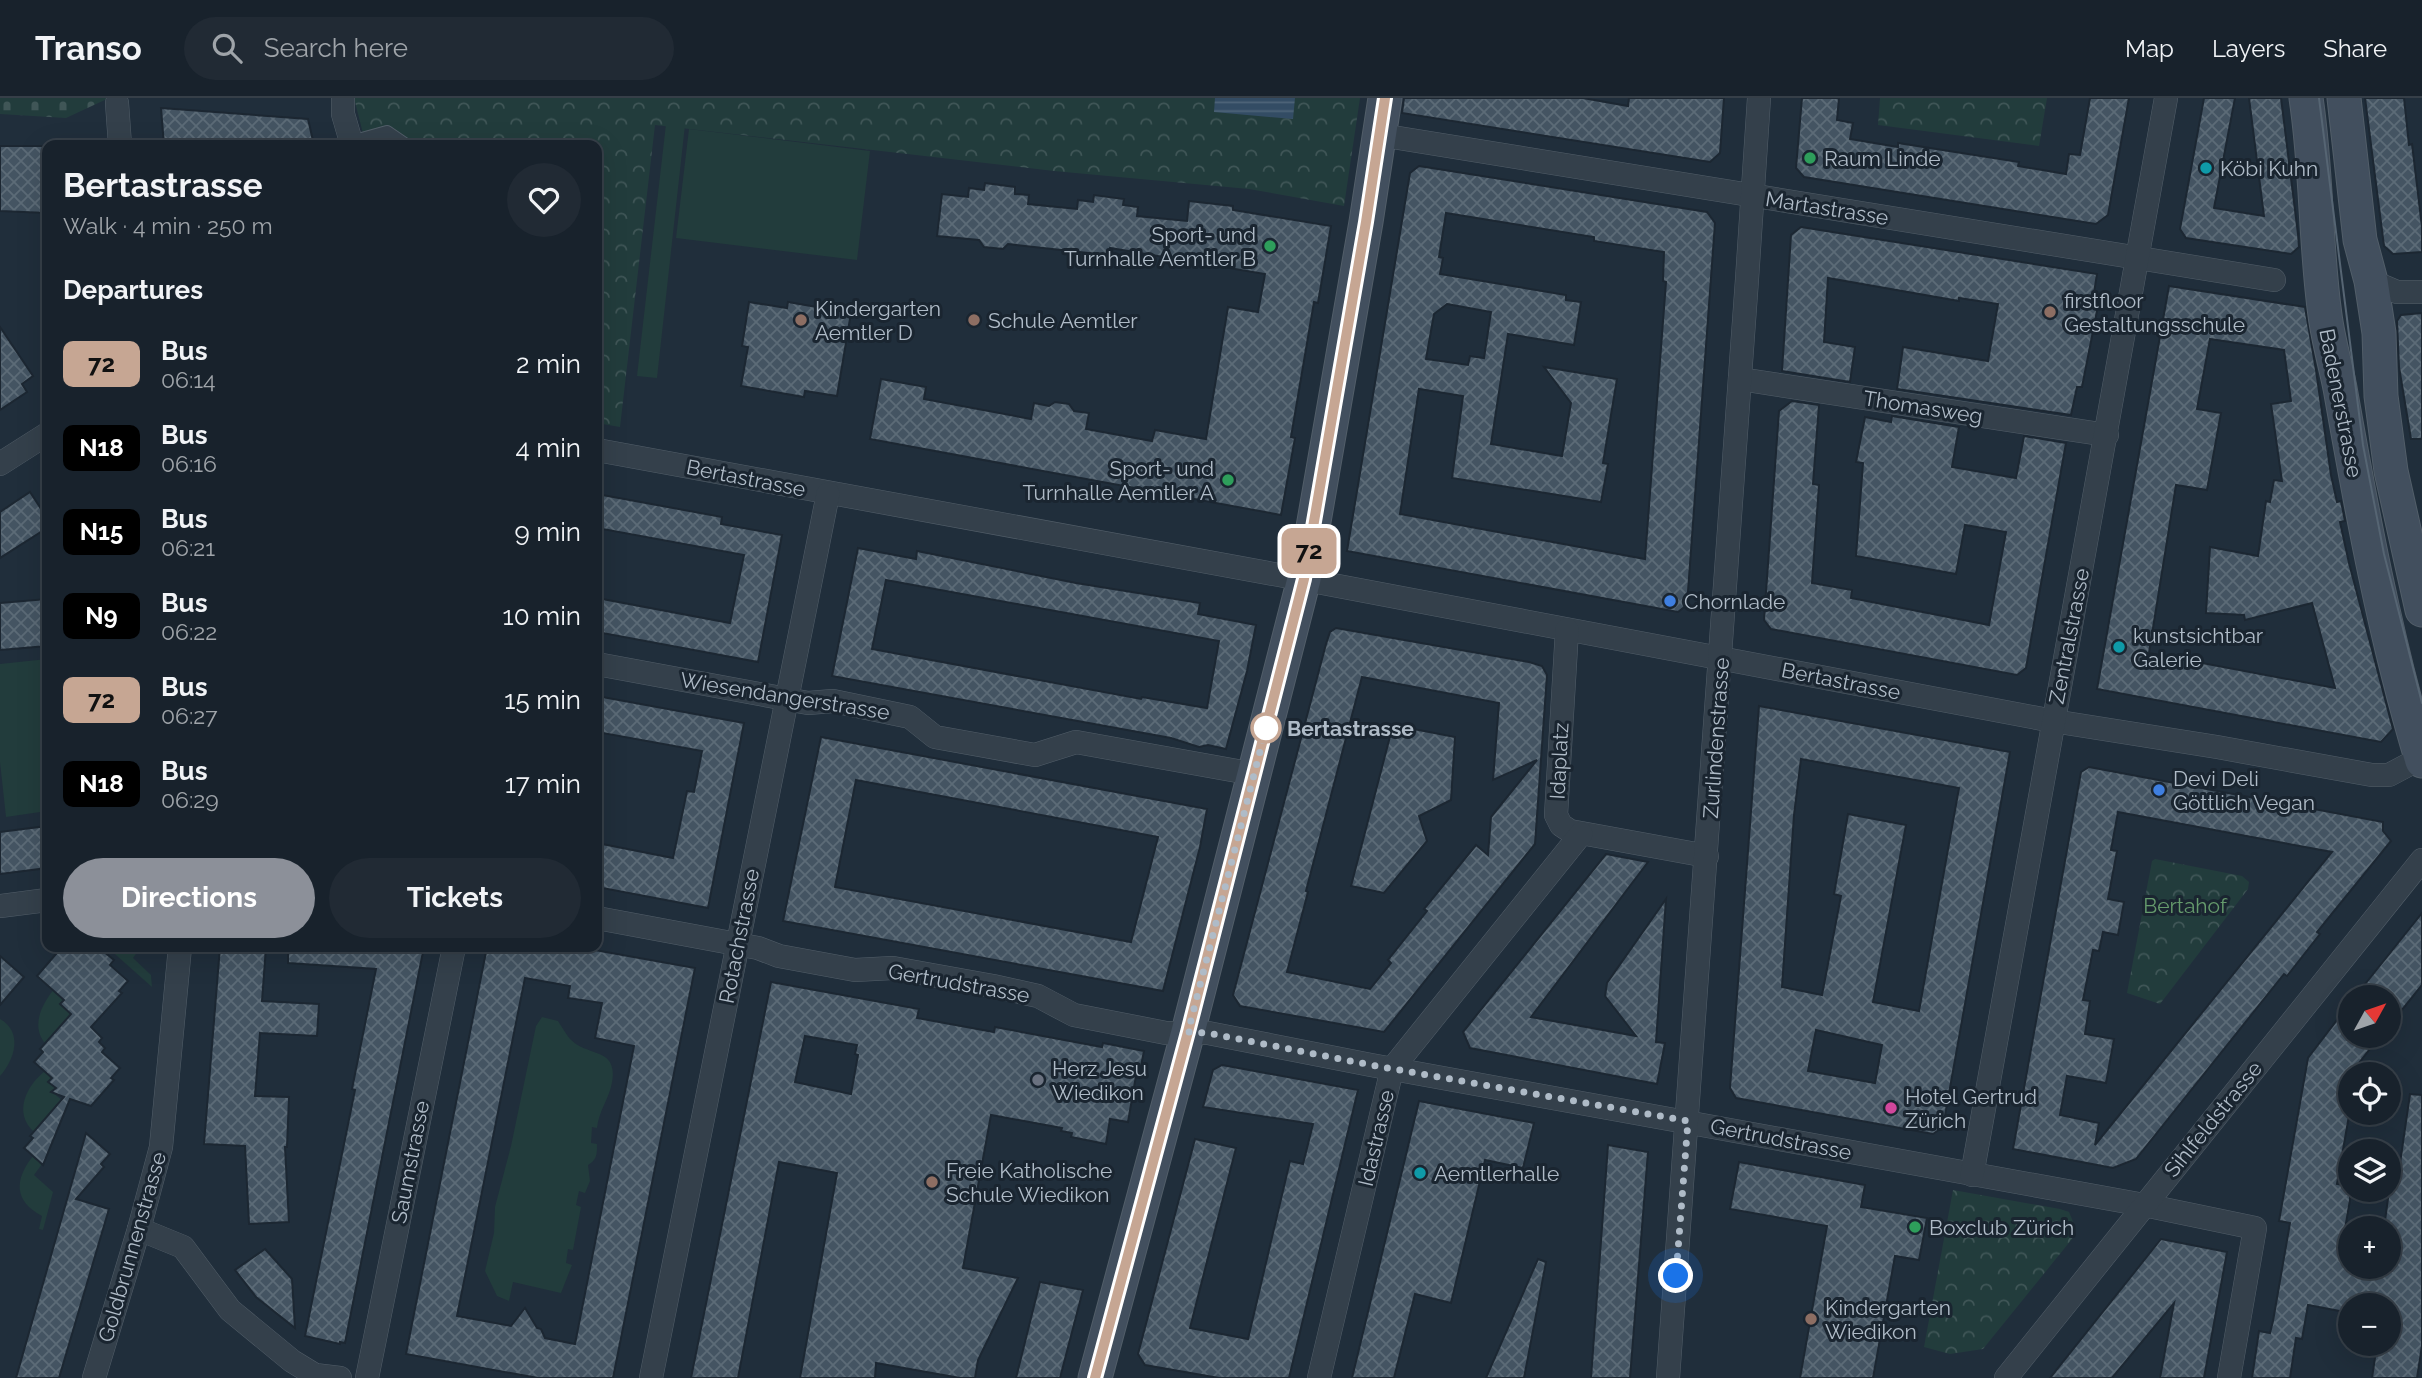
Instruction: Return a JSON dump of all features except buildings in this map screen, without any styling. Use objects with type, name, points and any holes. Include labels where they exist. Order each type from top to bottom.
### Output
[{"type":"street","points":[[343,98],[343,114],[350,140]]},
{"type":"street","points":[[1095,1378],[1188,1032],[1304,579],[1385,98]]},
{"type":"street","name":"Zurlindenstrasse","points":[[1668,1378],[1723,659],[1730,512],[1759,98]]},
{"type":"street","name":"Zentralstrasse","points":[[1972,1175],[2166,98]]},
{"type":"street","name":"Badenerstrasse","points":[[2306,98],[2325,318],[2369,548],[2414,713],[2422,760]]},
{"type":"street","name":"Badenerstrasse","points":[[2344,98],[2360,240],[2371,281],[2379,333],[2381,396],[2391,471],[2422,610]]},
{"type":"street","points":[[116,101],[120,140]]},
{"type":"street","name":"Martastrasse","points":[[1380,135],[2274,281]]},
{"type":"street","points":[[2371,281],[2397,292],[2422,292]]},
{"type":"street","name":"Thomasweg","points":[[1740,379],[2107,435]]},
{"type":"street","points":[[0,464],[42,437]]},
{"type":"street","name":"Bertastrasse","points":[[602,451],[1304,579],[2053,721],[2372,775],[2389,775],[2422,760]]},
{"type":"street","name":"Rotachstrasse","points":[[651,1378],[784,699],[828,494]]},
{"type":"street","name":"Idaplatz","points":[[1567,630],[1556,815],[1565,829],[1581,834],[1707,856]]},
{"type":"street","name":"Wiesendangerstrasse","points":[[602,665],[784,699],[808,703],[833,701],[910,717],[935,737],[1035,755],[1076,742],[1254,774]]},
{"type":"street","name":"Idastrasse","points":[[1319,1378],[1392,1069],[1581,834]]},
{"type":"street","name":"Sihlfeldstrasse","points":[[2006,1378],[2422,860]]},
{"type":"street","points":[[0,906],[42,901]]},
{"type":"street","name":"Gertrudstrasse","points":[[602,919],[758,948],[779,956],[855,970],[893,968],[993,986],[1038,996],[1074,1015],[1166,1033],[1208,1033],[1392,1069],[2144,1205],[2255,1228],[2229,1378]]},
{"type":"street","name":"Goldbrunnenstrasse","points":[[94,1378],[161,1147],[180,952]]},
{"type":"street","name":"Saumstrasse","points":[[367,1378],[452,952]]},
{"type":"street","points":[[139,1229],[183,1247],[230,1310],[292,1361],[315,1376],[340,1378]]},
{"type":"lane","points":[[363,140],[387,132],[399,140]]},
{"type":"green space","points":[[0,98],[109,98],[66,118],[0,114]]},
{"type":"green space","points":[[354,98],[1360,98],[1344,206],[1249,189],[1054,171],[655,125],[620,427],[602,424],[602,140],[365,140]]},
{"type":"green space","points":[[669,98],[688,98],[657,378],[637,376]]},
{"type":"green space","points":[[1880,98],[2047,98],[2039,146],[1878,125]]},
{"type":"green space","points":[[689,129],[870,151],[857,260],[676,238]]},
{"type":"green space","points":[[42,660],[42,812],[6,817],[0,762],[0,664]]},
{"type":"green space","name":"Bertahof","points":[[2155,859],[2242,876],[2249,882],[2248,889],[2160,1004],[2127,993],[2152,861]]},
{"type":"green space","points":[[113,952],[137,952],[133,958],[151,975],[152,987]]},
{"type":"green space","points":[[56,987],[60,990],[57,995],[64,1000],[61,1004],[74,1016],[45,1043],[38,1021],[43,1007]]},
{"type":"green space","points":[[542,1017],[558,1021],[577,1045],[607,1059],[613,1074],[597,1128],[592,1127],[591,1143],[597,1144],[597,1154],[588,1165],[590,1181],[585,1193],[579,1191],[576,1205],[581,1207],[573,1250],[568,1249],[566,1263],[572,1265],[561,1293],[513,1282],[509,1301],[497,1296],[485,1271],[494,1233],[495,1207],[511,1146],[536,1026]]},
{"type":"green space","points":[[0,1019],[12,1031],[14,1046],[10,1062],[0,1076]]},
{"type":"green space","points":[[45,1071],[52,1078],[49,1082],[56,1087],[52,1092],[64,1102],[34,1132],[24,1117],[24,1100],[32,1084]]},
{"type":"green space","points":[[33,1156],[42,1164],[34,1175],[53,1192],[43,1230],[39,1229],[42,1216],[26,1204],[20,1189],[22,1173]]},
{"type":"green space","points":[[1953,1190],[2060,1209],[2069,1212],[2076,1229],[2072,1239],[1983,1349],[1950,1354],[1924,1347]]},
{"type":"water","points":[[1215,98],[1295,98],[1293,119],[1214,112]]},
{"type":"tram line","points":[[2319,98],[2363,445],[2384,554],[2422,703]]},
{"type":"bus line","name":"72","points":[[1095,1378],[1188,1032],[1304,579],[1385,98]]},
{"type":"place","name":"Raum Linde","points":[[1810,158]]},
{"type":"place","name":"Köbi Kuhn","points":[[2206,168]]},
{"type":"place","name":"Sport- und Turnhalle Aemtler B","points":[[1270,246]]},
{"type":"place","name":"firstfloor Gestaltungsschule","points":[[2050,312]]},
{"type":"place","name":"Kindergarten Aemtler D","points":[[801,320]]},
{"type":"place","name":"Schule Aemtler","points":[[974,320]]},
{"type":"place","name":"Sport- und Turnhalle Aemtler A","points":[[1228,480]]},
{"type":"place","name":"Chornlade","points":[[1670,601]]},
{"type":"place","name":"kunstsichtbar Galerie","points":[[2119,647]]},
{"type":"place","name":"Bertastrasse","points":[[1266,728]]},
{"type":"place","name":"Devi Deli Göttlich Vegan","points":[[2159,790]]},
{"type":"place","name":"Herz Jesu Wiedikon","points":[[1038,1080]]},
{"type":"place","name":"Hotel Gertrud Zürich","points":[[1891,1108]]},
{"type":"place","name":"Aemtlerhalle","points":[[1420,1173]]},
{"type":"place","name":"Freie Katholische Schule Wiedikon","points":[[932,1182]]},
{"type":"place","name":"Boxclub Zürich","points":[[1915,1227]]},
{"type":"place","name":"Kindergarten Wiedikon","points":[[1811,1319]]},
{"type":"route","points":[[1266,728],[1188,1032],[1208,1033],[1688,1121],[1676,1276]]}]
